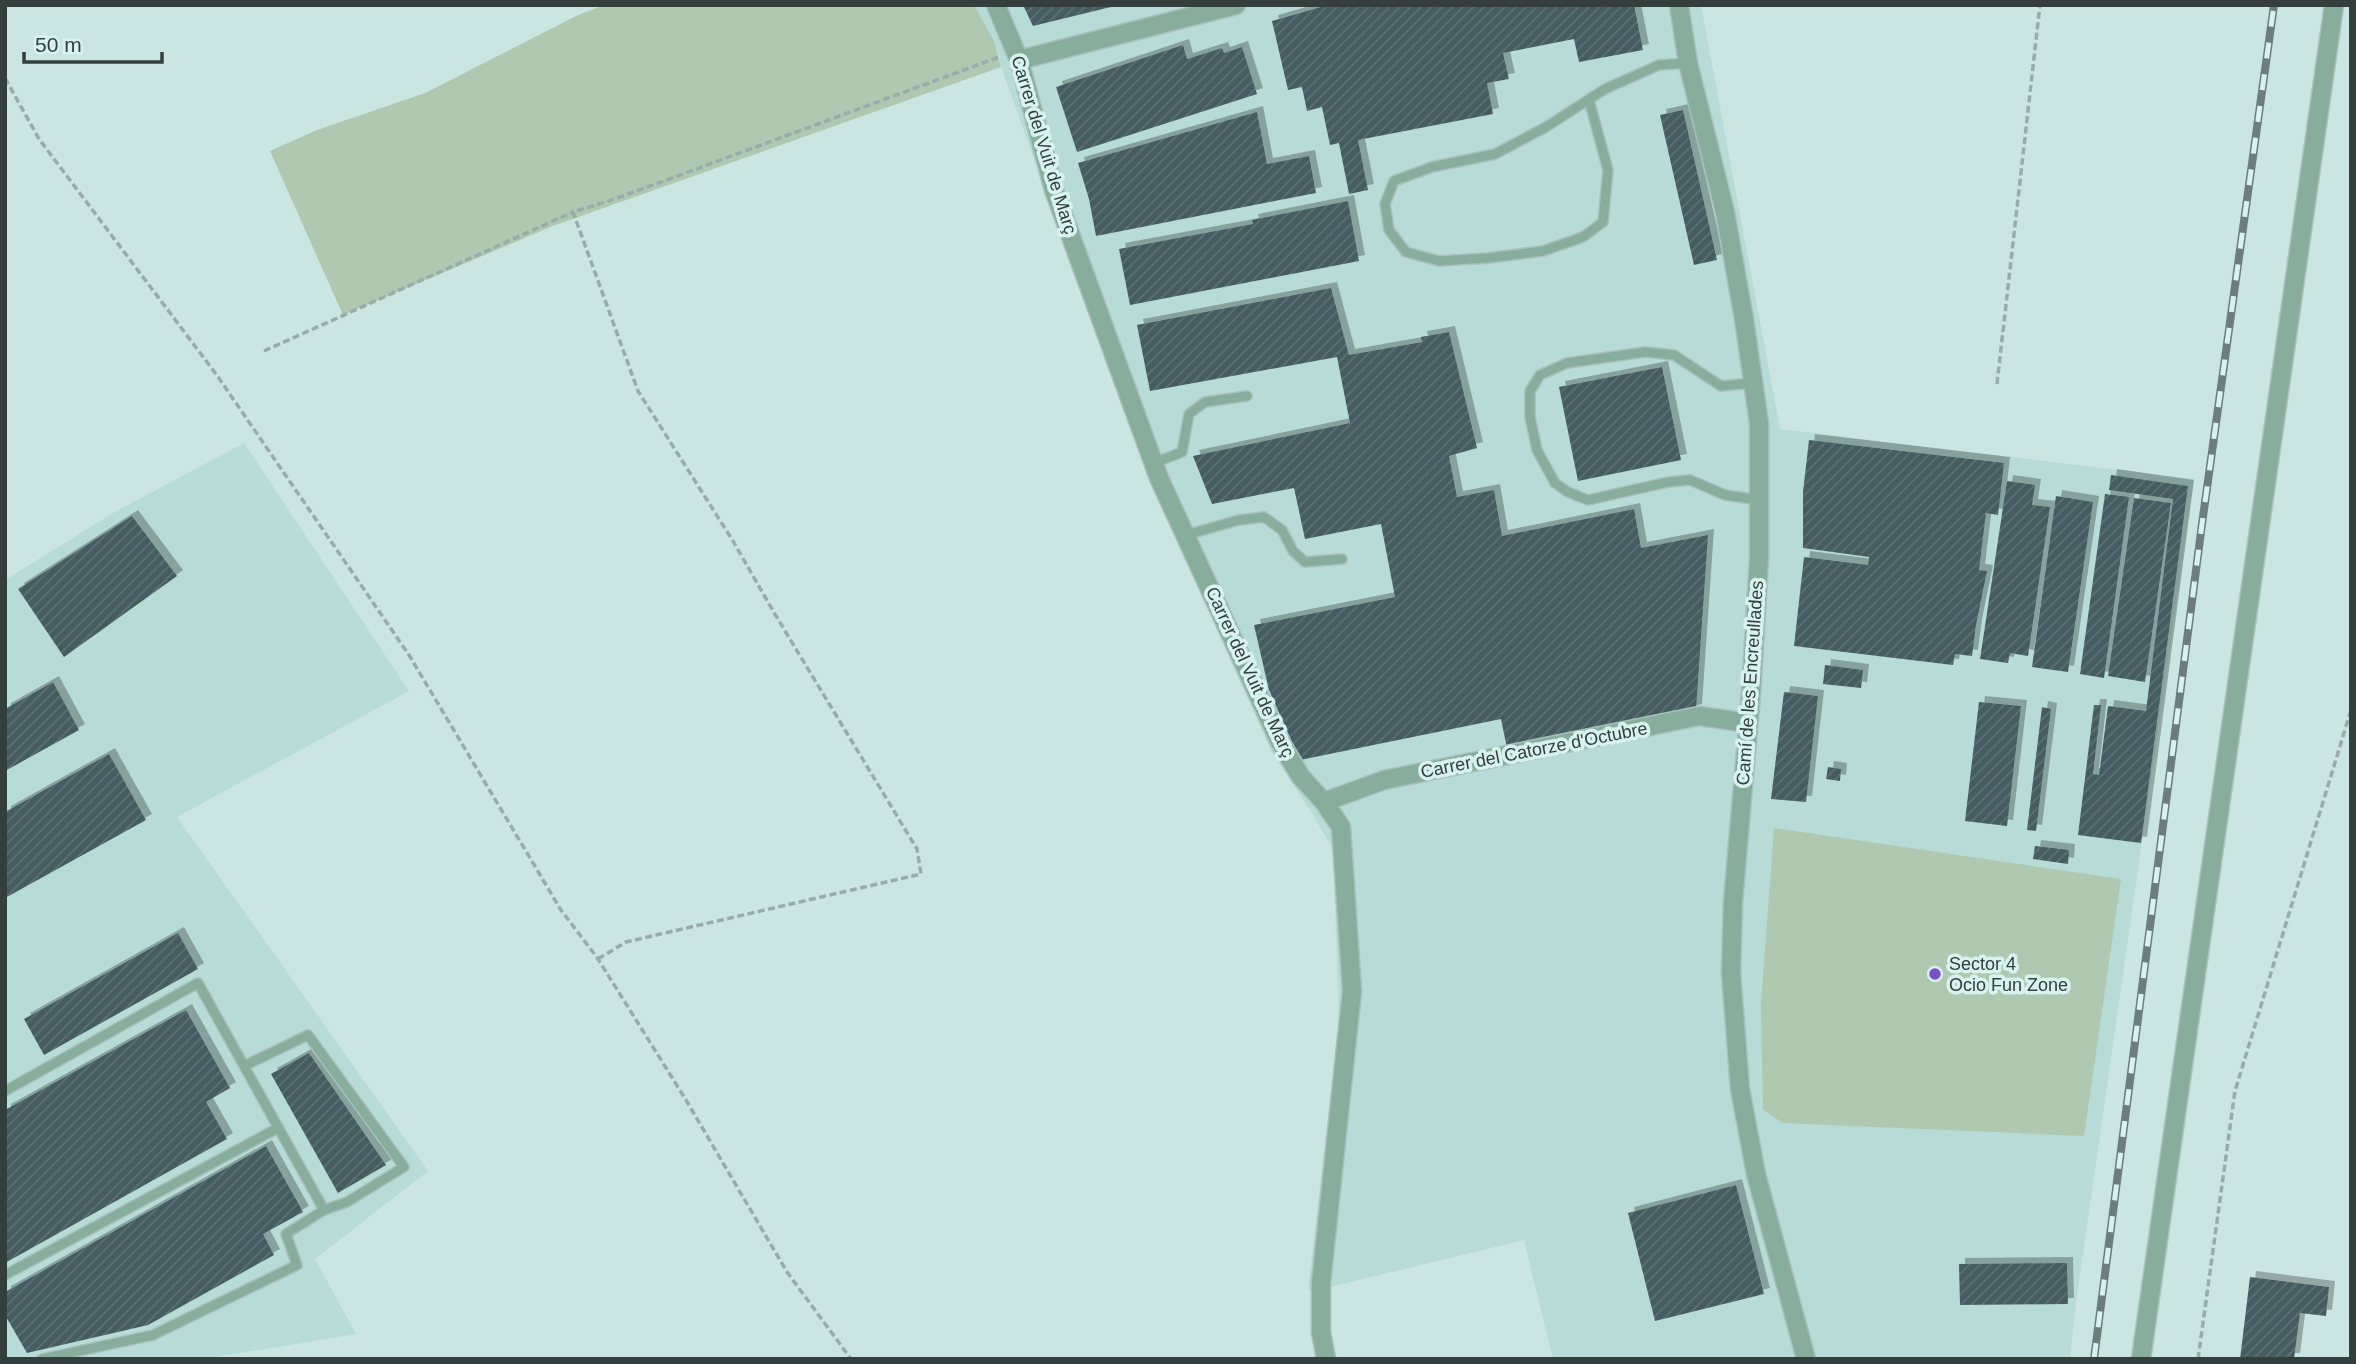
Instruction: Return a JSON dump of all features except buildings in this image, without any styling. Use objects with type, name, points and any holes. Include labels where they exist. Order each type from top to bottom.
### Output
[{"type":"street","name":"Carrer del Vuit de Març","points":[[996,5],[1017,56],[1055,190],[1154,463],[1280,743],[1301,777],[1324,802],[1341,827],[1352,991],[1321,1283],[1321,1332],[1326,1359]]},
{"type":"street","points":[[1017,56],[1236,5]]},
{"type":"street","name":"Camí de les Encreullades","points":[[1679,5],[1689,62],[1725,212],[1759,423],[1759,559],[1733,902],[1731,973],[1740,1088],[1756,1174],[1807,1359]]},
{"type":"street","points":[[2141,1359],[2334,5]]},
{"type":"street","name":"Carrer del Catorze d'Octubre","points":[[1324,802],[1384,780],[1699,716],[1748,723]]},
{"type":"lane","points":[[1589,100],[1608,170],[1603,222],[1583,237],[1543,251],[1439,261],[1406,252],[1389,230],[1385,204],[1394,181],[1433,167],[1494,154],[1546,127],[1605,89],[1659,65],[1689,62]]},
{"type":"lane","points":[[1753,383],[1721,386],[1674,355],[1645,352],[1567,363],[1540,375],[1530,391],[1530,416],[1537,450],[1555,483],[1588,500],[1668,482],[1690,480],[1725,495],[1759,500]]},
{"type":"lane","points":[[1154,463],[1182,452],[1189,414],[1205,402],[1247,396]]},
{"type":"lane","points":[[1186,535],[1239,520],[1264,517],[1282,530],[1293,551],[1305,562],[1342,559]]},
{"type":"lane","points":[[5,1091],[198,983],[324,1210]]},
{"type":"lane","points":[[42,1359],[153,1335],[297,1265],[286,1234],[324,1210],[347,1202],[404,1167],[308,1035],[244,1066]]},
{"type":"lane","points":[[5,1275],[278,1128]]},
{"type":"path","points":[[1997,384],[2040,5]]},
{"type":"path","points":[[264,351],[573,212],[615,200],[1017,56]]},
{"type":"path","points":[[5,78],[39,139],[216,374],[409,655],[561,910],[598,959],[700,1123],[787,1272],[850,1359]]},
{"type":"path","points":[[573,212],[638,391],[733,541],[917,849],[921,874],[626,942],[598,959]]},
{"type":"path","points":[[2198,1359],[2235,1091],[2351,710]]},
{"type":"shaded area","points":[[974,5],[1701,5],[1780,429],[2194,479],[2070,1359],[1553,1359],[1524,1240],[1326,1288],[1308,1290],[1339,1021],[1333,849],[1271,751],[1144,466],[994,41]]},
{"type":"shaded area","points":[[244,443],[409,691],[177,817],[428,1171],[315,1259],[356,1334],[203,1359],[5,1359],[5,580],[113,513]]},
{"type":"green space","points":[[604,5],[974,5],[994,41],[1001,67],[553,226],[343,315],[270,151],[317,130],[425,93],[576,16]]},
{"type":"green space","name":"Sector 4 Ocio Fun Zone","points":[[1774,828],[2121,879],[2084,1136],[1783,1123],[1763,1110],[1761,1003]]},
{"type":"railway","points":[[2094,1359],[2202,524],[2274,5]]},
{"type":"place","name":"Sector 4 Ocio Fun Zone","points":[[1935,974]]}]
